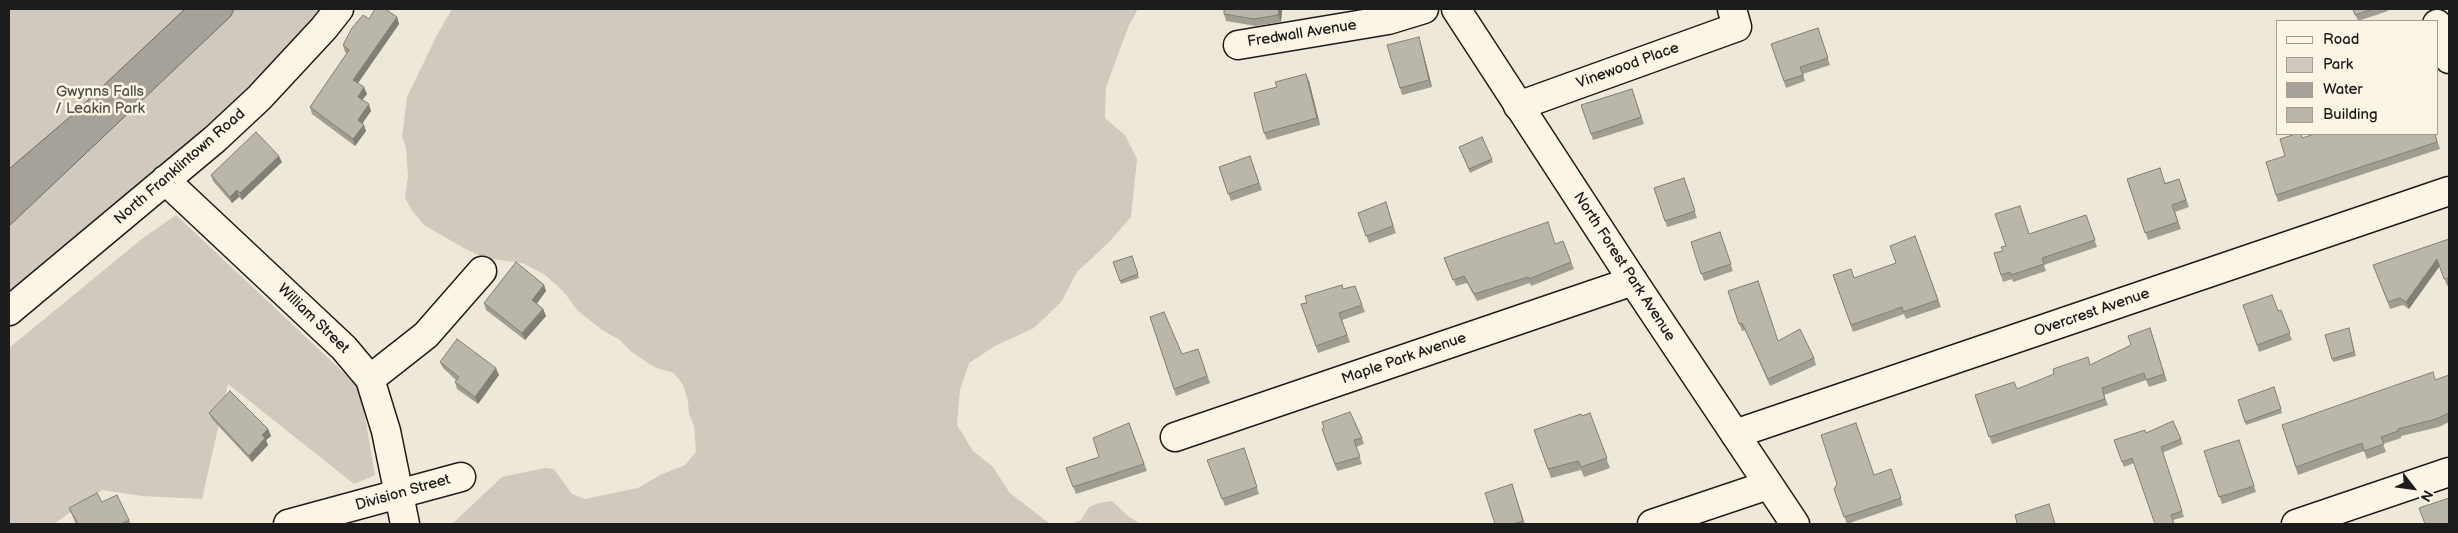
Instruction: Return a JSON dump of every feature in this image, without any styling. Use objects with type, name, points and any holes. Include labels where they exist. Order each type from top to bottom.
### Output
[{"type":"street","name":"North Franklintown Road","points":[[9,312],[259,98],[324,28],[339,9]]},
{"type":"street","name":"Fredwall Avenue","points":[[1238,45],[1388,20],[1424,9]]},
{"type":"street","name":"North Forest Park Avenue","points":[[1456,9],[1633,282],[1795,524]]},
{"type":"street","name":"Vinewood Place","points":[[1518,106],[1735,18]]},
{"type":"street","points":[[2438,29],[2449,59]]},
{"type":"street","name":"William Street","points":[[165,180],[344,348],[370,379],[386,431],[405,524]]},
{"type":"street","name":"Overcrest Avenue","points":[[1735,434],[2449,191]]},
{"type":"street","points":[[370,379],[426,335],[482,271]]},
{"type":"street","name":"Maple Park Avenue","points":[[1175,437],[1633,282]]},
{"type":"street","points":[[2296,524],[2449,472]]},
{"type":"street","name":"Division Street","points":[[288,524],[461,477]]},
{"type":"street","points":[[1652,524],[1768,485]]},
{"type":"green space","name":"Gwynns Falls / Leakin Park","points":[[9,9],[326,9],[257,84],[70,248],[9,297]]},
{"type":"green space","points":[[452,9],[1138,9],[1129,25],[1106,87],[1105,118],[1125,135],[1137,159],[1131,217],[1110,241],[1077,272],[1061,302],[1034,328],[995,346],[969,363],[960,390],[957,425],[973,451],[993,467],[1010,493],[1050,524],[452,524],[502,477],[545,468],[554,469],[572,494],[585,499],[638,488],[660,475],[685,465],[696,452],[694,426],[689,414],[688,401],[683,385],[674,373],[654,367],[630,351],[620,340],[602,330],[578,311],[563,291],[544,274],[522,263],[484,258],[424,225],[413,212],[405,198],[408,176],[406,147],[402,137],[407,97],[437,35]]},
{"type":"green space","points":[[176,215],[360,388],[375,475],[354,484],[228,384],[202,499],[142,496],[102,490],[54,524],[9,524],[9,348],[143,238]]},
{"type":"green space","points":[[1112,501],[1129,517],[1141,524],[1071,524],[1081,520],[1089,507]]},
{"type":"water","points":[[185,9],[234,9],[231,16],[9,226],[9,169],[71,116]]},
{"type":"building","points":[[375,9],[385,9],[397,17],[353,80],[364,87],[358,97],[369,104],[358,120],[364,125],[353,139],[310,107],[349,50],[343,45],[352,28],[363,15],[369,19]]},
{"type":"building","points":[[1224,9],[1279,9],[1278,15],[1254,19],[1224,14]]},
{"type":"building","points":[[2353,9],[2373,9],[2355,15]]},
{"type":"building","points":[[1818,28],[1828,58],[1800,67],[1803,75],[1784,81],[1771,44]]},
{"type":"building","points":[[1419,37],[1429,80],[1400,88],[1387,45]]},
{"type":"building","points":[[1306,74],[1317,118],[1264,133],[1254,93],[1277,87],[1275,82]]},
{"type":"building","points":[[1632,89],[1641,117],[1591,134],[1581,105]]},
{"type":"building","points":[[256,132],[279,156],[240,193],[237,190],[230,197],[211,175]]},
{"type":"building","points":[[2293,135],[2301,135],[2302,138],[2312,135],[2435,135],[2437,142],[2276,195],[2266,162],[2285,156],[2280,139]]},
{"type":"building","points":[[1482,137],[1492,159],[1469,169],[1459,147]]},
{"type":"building","points":[[1250,156],[1259,183],[1228,194],[1219,167]]},
{"type":"building","points":[[2160,168],[2165,184],[2179,179],[2186,200],[2172,205],[2178,222],[2145,233],[2127,179]]},
{"type":"building","points":[[1684,178],[1695,211],[1665,221],[1654,188]]},
{"type":"building","points":[[1386,202],[1393,226],[1366,236],[1358,213]]},
{"type":"building","points":[[2020,206],[2029,234],[2086,215],[2095,240],[2042,258],[2044,264],[2011,275],[2010,272],[2001,275],[1994,253],[2003,251],[2001,247],[2006,246],[1995,214]]},
{"type":"building","points":[[1548,222],[1555,244],[1563,241],[1571,262],[1529,279],[1528,277],[1474,294],[1464,276],[1453,280],[1444,258]]},
{"type":"building","points":[[1720,232],[1731,264],[1701,274],[1691,242]]},
{"type":"building","points":[[1915,236],[1938,300],[1903,312],[1902,307],[1851,325],[1833,275],[1851,269],[1854,278],[1896,263],[1890,246]]},
{"type":"building","points":[[2449,239],[2449,278],[2444,279],[2437,259],[2406,302],[2400,298],[2388,302],[2373,265]]},
{"type":"building","points":[[1132,256],[1138,274],[1120,281],[1113,262]]},
{"type":"building","points":[[516,262],[544,285],[532,300],[543,309],[522,333],[484,303]]},
{"type":"building","points":[[1758,281],[1778,341],[1800,329],[1814,358],[1768,379],[1742,323],[1739,324],[1728,291]]},
{"type":"building","points":[[1342,285],[1343,289],[1355,286],[1362,305],[1339,313],[1347,335],[1316,346],[1301,304],[1307,303],[1305,296]]},
{"type":"building","points":[[2272,295],[2278,311],[2281,310],[2290,333],[2257,345],[2243,305]]},
{"type":"building","points":[[1164,312],[1182,354],[1198,349],[1207,376],[1174,389],[1150,317]]},
{"type":"building","points":[[2150,328],[2164,374],[2146,380],[2144,373],[2102,388],[2105,399],[1989,437],[1975,395],[2014,382],[2017,389],[2054,374],[2053,369],[2088,357],[2090,365],[2131,345],[2128,336]]},
{"type":"building","points":[[2349,328],[2354,352],[2332,359],[2325,335]]},
{"type":"building","points":[[457,339],[496,368],[475,397],[455,382],[459,377],[440,362]]},
{"type":"building","points":[[2433,372],[2435,380],[2449,375],[2449,413],[2436,419],[2398,429],[2398,431],[2381,437],[2384,444],[2364,451],[2362,443],[2296,467],[2282,425]]},
{"type":"building","points":[[2274,387],[2281,409],[2245,422],[2238,400]]},
{"type":"building","points":[[230,391],[268,429],[262,435],[265,438],[249,456],[209,413]]},
{"type":"building","points":[[1350,412],[1362,438],[1354,440],[1360,457],[1335,464],[1322,429],[1324,428],[1322,422]]},
{"type":"building","points":[[1590,413],[1607,458],[1581,467],[1578,461],[1548,469],[1534,430],[1581,414],[1582,416]]},
{"type":"building","points":[[2173,421],[2181,439],[2161,447],[2182,511],[2171,515],[2174,524],[2155,524],[2132,458],[2122,462],[2114,440],[2145,430],[2146,433]]},
{"type":"building","points":[[1129,423],[1144,464],[1073,487],[1066,468],[1099,457],[1093,438]]},
{"type":"building","points":[[1856,423],[1874,475],[1891,469],[1901,498],[1844,517],[1834,489],[1837,484],[1821,435]]},
{"type":"building","points":[[2239,440],[2254,486],[2219,497],[2204,451]]},
{"type":"building","points":[[1244,448],[1257,487],[1222,499],[1207,460]]},
{"type":"building","points":[[1512,484],[1523,521],[1513,524],[1495,524],[1485,493]]},
{"type":"building","points":[[97,493],[102,502],[117,495],[129,520],[124,524],[78,524],[69,508]]},
{"type":"building","points":[[2449,498],[2449,524],[2425,524],[2419,508]]},
{"type":"building","points":[[2049,504],[2055,524],[2013,524],[2017,523],[2015,515]]}]
